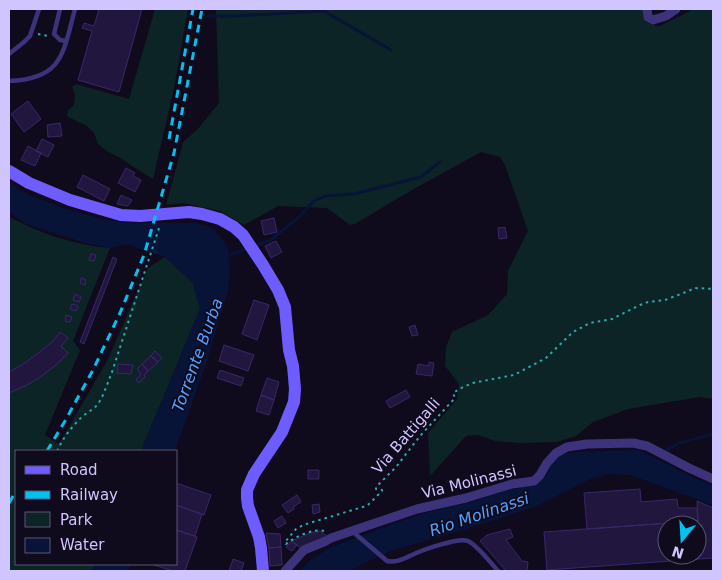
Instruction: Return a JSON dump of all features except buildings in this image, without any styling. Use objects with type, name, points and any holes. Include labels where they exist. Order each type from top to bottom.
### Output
[{"type":"main road","points":[[9,171],[29,183],[70,200],[121,215],[140,216],[189,212],[211,216],[227,222],[243,235],[263,264],[278,290],[285,307],[295,390],[294,402],[282,432],[254,474],[247,490],[248,506],[259,537],[263,571]]},
{"type":"street","points":[[647,9],[648,17],[653,20],[666,16],[676,9]]},
{"type":"street","name":"Via Molinassi","points":[[285,571],[304,550],[331,538],[355,533],[417,509],[466,498],[512,484],[534,481],[556,453],[567,447],[614,443],[633,443],[647,446],[713,479]]},
{"type":"lane","points":[[9,54],[27,40],[32,32],[39,9]]},
{"type":"lane","points":[[60,9],[54,34],[60,40],[66,41]]},
{"type":"lane","points":[[9,81],[38,77],[53,68],[63,53],[75,9]]},
{"type":"lane","points":[[355,533],[386,561],[393,562],[452,542],[468,541],[498,571]]},
{"type":"path","points":[[32,32],[60,40]]},
{"type":"path","points":[[58,450],[74,425],[97,405],[102,397],[160,226]]},
{"type":"path","name":"Via Battigalli","points":[[331,538],[328,533],[319,530],[293,538],[286,544],[285,542],[296,529],[303,525],[369,504],[382,491],[376,490],[376,488],[455,398],[453,393],[473,383],[514,375],[546,358],[573,332],[590,323],[612,319],[648,302],[664,300],[695,288],[713,289]]},
{"type":"green space","points":[[155,9],[188,9],[174,88],[153,179],[121,158],[108,152],[98,144],[94,133],[87,126],[68,117],[67,114],[68,110],[74,105],[75,95],[72,87],[76,84],[129,99]]},
{"type":"green space","points":[[216,9],[644,9],[644,16],[648,22],[660,26],[694,9],[713,9],[713,399],[700,397],[628,409],[593,422],[576,436],[557,442],[520,443],[495,441],[478,435],[466,436],[430,476],[428,433],[457,399],[459,384],[445,366],[446,347],[452,332],[488,315],[507,294],[508,271],[528,231],[505,165],[500,157],[481,152],[355,224],[350,225],[327,208],[278,206],[244,225],[220,211],[183,203],[166,205],[183,142],[197,130],[219,103]]},
{"type":"green space","points":[[9,217],[58,238],[96,247],[110,248],[73,341],[80,350],[45,435],[59,444],[107,361],[148,268],[165,257],[193,283],[200,309],[141,450],[15,450],[15,565],[95,565],[92,571],[9,571]]},
{"type":"water","name":"Torrente Burba","points":[[9,183],[29,195],[72,211],[106,220],[134,223],[196,223],[214,229],[228,247],[230,274],[228,291],[206,364],[175,450],[141,450],[200,309],[193,283],[165,257],[126,244],[110,248],[85,243],[26,224],[9,213]]},
{"type":"water","name":"Rio Molinassi","points":[[639,450],[713,486],[713,505],[630,475],[609,474],[590,479],[537,506],[393,550],[348,571],[300,571],[309,561],[329,548],[420,514],[535,484],[547,475],[551,466],[560,455],[575,452]]},
{"type":"water","points":[[95,565],[131,565],[128,571],[92,571]]},
{"type":"waterway","points":[[207,16],[324,11],[391,50]]},
{"type":"waterway","points":[[255,246],[271,240],[299,217],[314,201],[325,196],[354,194],[421,177],[440,162]]},
{"type":"waterway","points":[[227,256],[249,248]]},
{"type":"waterway","points":[[663,452],[679,443],[713,434]]},
{"type":"railway","points":[[169,139],[193,9]]},
{"type":"railway","points":[[48,450],[93,370],[120,313],[144,255],[174,153],[202,9]]},
{"type":"railway","points":[[9,503],[15,493]]}]
